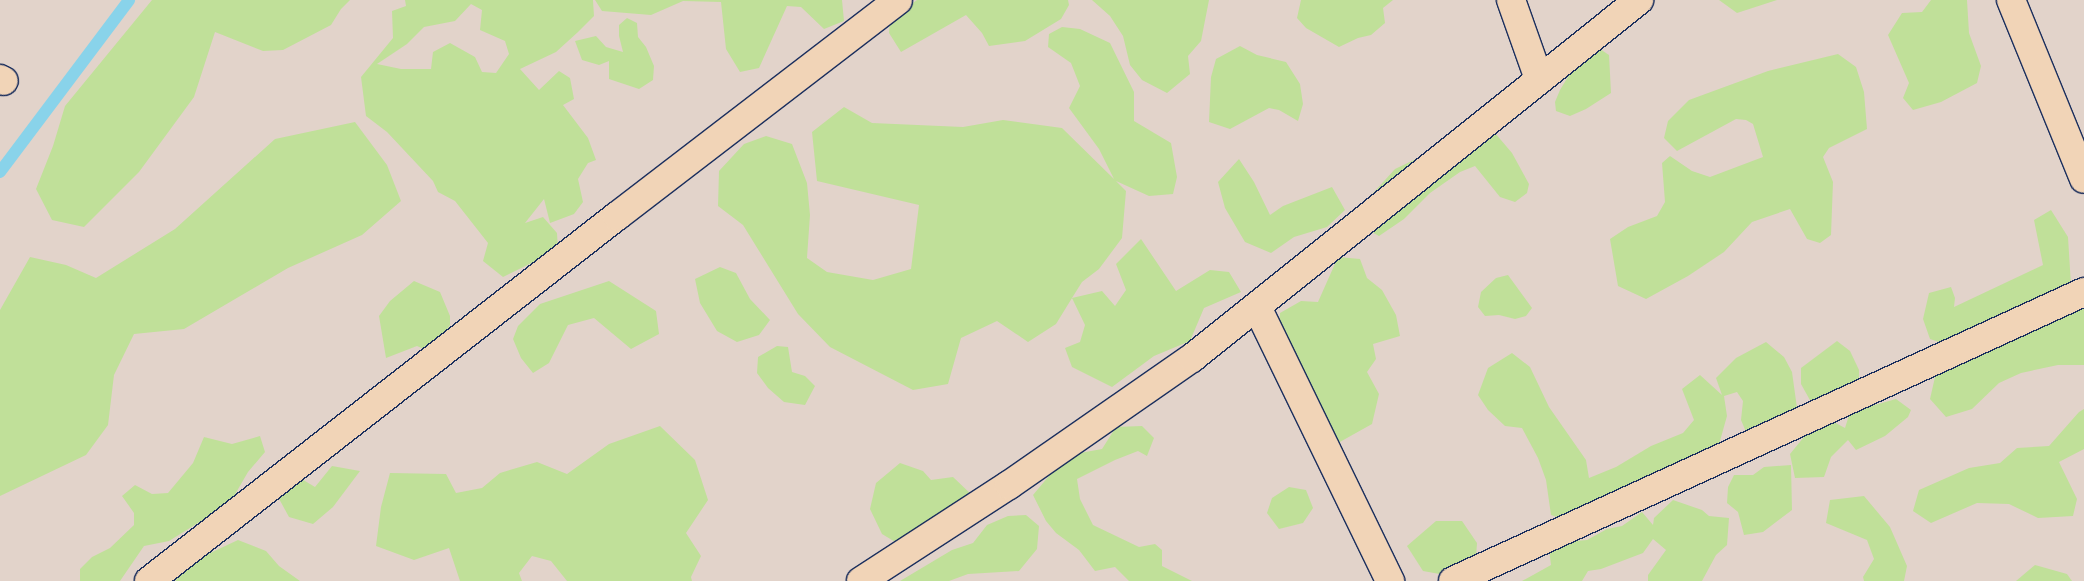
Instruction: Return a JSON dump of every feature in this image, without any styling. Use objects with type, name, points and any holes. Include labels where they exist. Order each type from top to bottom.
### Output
[{"type":"street","points":[[150,581],[617,216],[898,0]]},
{"type":"street","points":[[1511,0],[1539,79]]},
{"type":"street","points":[[871,578],[1192,358],[1640,0]]},
{"type":"street","points":[[2011,0],[2084,180]]},
{"type":"street","points":[[1453,581],[2084,292]]},
{"type":"street","points":[[1257,307],[1390,581]]},
{"type":"green space","points":[[152,0],[350,0],[341,9],[331,25],[283,50],[263,51],[215,32],[194,97],[139,172],[84,227],[52,220],[36,189],[53,146],[65,106]]},
{"type":"green space","points":[[405,0],[593,0],[594,16],[578,32],[556,52],[520,69],[539,90],[559,71],[570,78],[574,99],[563,105],[588,138],[596,160],[588,163],[578,179],[583,202],[574,214],[550,223],[544,199],[525,223],[543,217],[557,233],[558,250],[503,277],[483,261],[488,243],[455,201],[438,192],[433,181],[387,132],[366,116],[361,77],[393,38],[392,11],[406,6]],"holes":[[[471,4],[482,10],[480,30],[505,41],[509,54],[496,73],[482,72],[475,57],[450,43],[433,52],[431,69],[401,69],[377,64],[407,44],[424,27],[455,21]]]},
{"type":"green space","points":[[595,0],[842,0],[844,21],[824,29],[801,7],[787,6],[759,68],[740,72],[726,49],[721,2],[683,1],[651,15],[602,11]]},
{"type":"green space","points":[[917,0],[1068,0],[1069,5],[1061,19],[1025,41],[989,46],[982,33],[966,15],[901,52],[889,33],[890,19]]},
{"type":"green space","points":[[1092,0],[1209,0],[1201,41],[1188,56],[1190,74],[1167,93],[1142,80],[1130,65],[1123,36],[1110,16]]},
{"type":"green space","points":[[1301,0],[1393,0],[1383,8],[1385,23],[1371,35],[1358,38],[1339,47],[1306,28],[1297,18]]},
{"type":"green space","points":[[1719,0],[1777,0],[1737,13]]},
{"type":"green space","points":[[1931,0],[1967,0],[1969,33],[1981,66],[1977,83],[1941,102],[1913,110],[1903,98],[1909,83],[1888,35],[1902,13],[1922,12]]},
{"type":"green space","points":[[627,18],[637,23],[638,37],[646,47],[654,66],[653,80],[639,89],[609,79],[609,61],[599,65],[582,60],[575,41],[596,36],[606,47],[623,52],[619,36],[619,25]]},
{"type":"green space","points":[[1062,27],[1080,29],[1110,43],[1134,92],[1134,121],[1171,143],[1177,177],[1173,194],[1149,196],[1116,181],[1126,191],[1122,238],[1099,269],[1082,282],[1056,324],[1028,342],[997,321],[961,338],[948,384],[913,390],[830,347],[798,314],[743,225],[718,206],[719,171],[744,144],[766,136],[792,144],[807,183],[810,215],[807,258],[827,272],[873,280],[911,269],[919,205],[817,181],[812,132],[844,107],[872,123],[963,127],[1003,120],[1062,128],[1114,179],[1099,149],[1069,108],[1080,86],[1071,63],[1048,47],[1049,34]]},
{"type":"green space","points":[[1240,46],[1257,55],[1286,62],[1300,84],[1303,104],[1298,121],[1279,110],[1269,108],[1230,129],[1209,122],[1211,77],[1216,59]]},
{"type":"green space","points":[[1597,47],[1609,55],[1611,93],[1586,109],[1570,116],[1556,111],[1555,102],[1560,90],[1583,52]]},
{"type":"green space","points":[[1838,54],[1856,67],[1864,92],[1867,129],[1829,148],[1823,157],[1833,182],[1831,235],[1820,243],[1807,239],[1790,209],[1752,222],[1724,252],[1688,276],[1646,299],[1618,286],[1610,239],[1628,227],[1657,216],[1665,202],[1662,163],[1670,156],[1692,171],[1710,177],[1763,157],[1753,124],[1746,120],[1736,119],[1677,151],[1664,138],[1668,121],[1689,100],[1768,71]]},
{"type":"green space","points":[[355,122],[387,165],[401,201],[362,235],[288,268],[184,329],[134,334],[114,375],[108,425],[86,455],[0,496],[0,310],[30,257],[66,265],[96,278],[175,229],[275,139]]},
{"type":"green space","points":[[1495,133],[1512,153],[1529,184],[1527,193],[1515,202],[1500,197],[1475,166],[1460,172],[1430,193],[1404,219],[1379,236],[1368,230],[1365,202],[1395,169],[1466,135]]},
{"type":"green space","points":[[1239,159],[1254,182],[1270,215],[1283,206],[1332,187],[1345,210],[1327,227],[1294,237],[1271,253],[1245,242],[1225,208],[1218,182]]},
{"type":"green space","points":[[2051,210],[2068,237],[2071,285],[2016,308],[1985,325],[1960,349],[1930,339],[1923,319],[1929,293],[1951,287],[1955,298],[1954,307],[2043,265],[2034,220]]},
{"type":"green space","points":[[1141,239],[1176,291],[1210,270],[1229,272],[1241,292],[1204,308],[1190,341],[1154,356],[1112,387],[1072,367],[1065,348],[1080,342],[1085,325],[1072,298],[1102,291],[1115,306],[1126,290],[1116,264]]},
{"type":"green space","points":[[1338,257],[1360,259],[1367,278],[1382,290],[1396,315],[1400,336],[1373,344],[1376,359],[1367,372],[1379,394],[1372,424],[1338,443],[1279,341],[1280,313],[1301,301],[1318,302]]},
{"type":"green space","points":[[720,267],[736,273],[750,299],[770,320],[759,335],[737,342],[717,331],[700,303],[695,279]]},
{"type":"green space","points":[[1508,275],[1532,308],[1526,316],[1515,319],[1499,315],[1485,316],[1478,307],[1481,292],[1496,278]]},
{"type":"green space","points":[[414,281],[440,292],[450,316],[450,325],[442,338],[426,350],[417,346],[386,358],[379,316],[390,301]]},
{"type":"green space","points":[[609,281],[656,311],[659,334],[631,349],[594,318],[568,325],[549,363],[533,373],[521,358],[513,339],[518,326],[540,304]]},
{"type":"green space","points":[[2084,306],[2084,365],[2058,365],[2021,373],[1999,383],[1972,409],[1946,417],[1930,399],[1935,377],[1970,354]]},
{"type":"green space","points":[[1837,341],[1850,351],[1859,370],[1859,383],[1811,402],[1801,384],[1801,368]]},
{"type":"green space","points":[[1766,342],[1784,357],[1792,372],[1797,408],[1790,422],[1749,439],[1741,420],[1743,401],[1737,392],[1724,396],[1727,416],[1718,448],[1566,520],[1551,515],[1546,480],[1538,458],[1522,428],[1505,426],[1488,410],[1478,395],[1488,368],[1512,353],[1530,367],[1549,407],[1586,460],[1589,478],[1616,467],[1651,446],[1683,433],[1694,420],[1682,389],[1700,375],[1722,395],[1716,378],[1736,358]]},
{"type":"green space","points":[[777,346],[788,347],[792,372],[805,376],[815,386],[805,405],[784,402],[768,388],[757,373],[758,357]]},
{"type":"green space","points":[[1896,399],[1911,410],[1908,417],[1885,436],[1856,450],[1848,440],[1831,457],[1824,477],[1795,478],[1790,454],[1808,432],[1830,420],[1845,428],[1850,412]]},
{"type":"green space","points":[[2084,409],[2084,449],[2059,462],[2077,499],[2073,516],[2038,518],[2009,504],[1977,503],[1931,523],[1913,511],[1919,490],[1969,468],[2000,463],[2017,448],[2049,446],[2079,412]]},
{"type":"green space","points":[[660,426],[695,460],[708,500],[686,533],[701,556],[691,577],[692,581],[567,581],[551,561],[532,556],[519,573],[522,581],[460,581],[449,548],[414,560],[376,546],[381,507],[390,473],[446,474],[456,493],[482,488],[500,473],[537,462],[567,474],[609,444]]},
{"type":"green space","points":[[1142,426],[1154,438],[1147,456],[1138,451],[1077,479],[1080,499],[1093,525],[1139,547],[1155,544],[1162,550],[1162,566],[1192,581],[1129,581],[1115,567],[1095,571],[1079,550],[1056,533],[1046,521],[1033,495],[1059,464],[1080,453],[1102,449],[1116,427]]},
{"type":"green space","points":[[260,436],[265,452],[248,472],[230,503],[169,541],[144,546],[120,581],[80,581],[80,569],[92,557],[110,548],[134,525],[134,513],[122,496],[135,485],[152,494],[168,493],[193,463],[204,437],[232,444]]},
{"type":"green space","points":[[900,463],[923,471],[931,480],[953,477],[973,496],[897,543],[882,534],[870,509],[876,483]]},
{"type":"green space","points":[[1791,465],[1792,510],[1763,532],[1744,535],[1738,512],[1727,503],[1728,487],[1734,475],[1753,475],[1764,467]]},
{"type":"green space","points":[[332,466],[360,471],[333,507],[313,524],[289,517],[272,486],[290,472],[315,487]]},
{"type":"green space","points":[[1289,487],[1306,490],[1313,508],[1303,523],[1279,529],[1267,513],[1272,498]]},
{"type":"green space","points":[[1864,496],[1890,527],[1907,566],[1904,581],[1864,581],[1863,577],[1874,559],[1867,540],[1826,523],[1830,500]]},
{"type":"green space","points":[[1673,500],[1702,510],[1709,516],[1729,518],[1727,545],[1716,555],[1702,581],[1648,581],[1648,575],[1666,550],[1653,539],[1643,553],[1601,569],[1588,571],[1582,581],[1522,581],[1551,565],[1549,549],[1564,542],[1587,540],[1607,529],[1622,526],[1642,512],[1653,525],[1654,518]]},
{"type":"green space","points":[[1026,515],[1039,526],[1037,549],[1019,571],[968,574],[949,581],[900,581],[952,550],[973,543],[987,525],[1008,516]]},
{"type":"green space","points":[[1436,521],[1462,521],[1477,543],[1476,557],[1445,575],[1423,571],[1407,546]]},
{"type":"green space","points":[[238,540],[266,551],[279,566],[300,581],[175,581],[191,562]]},
{"type":"green space","points":[[2035,565],[2067,574],[2072,581],[2016,581]]},
{"type":"waterway","points":[[0,172],[129,0]]}]
